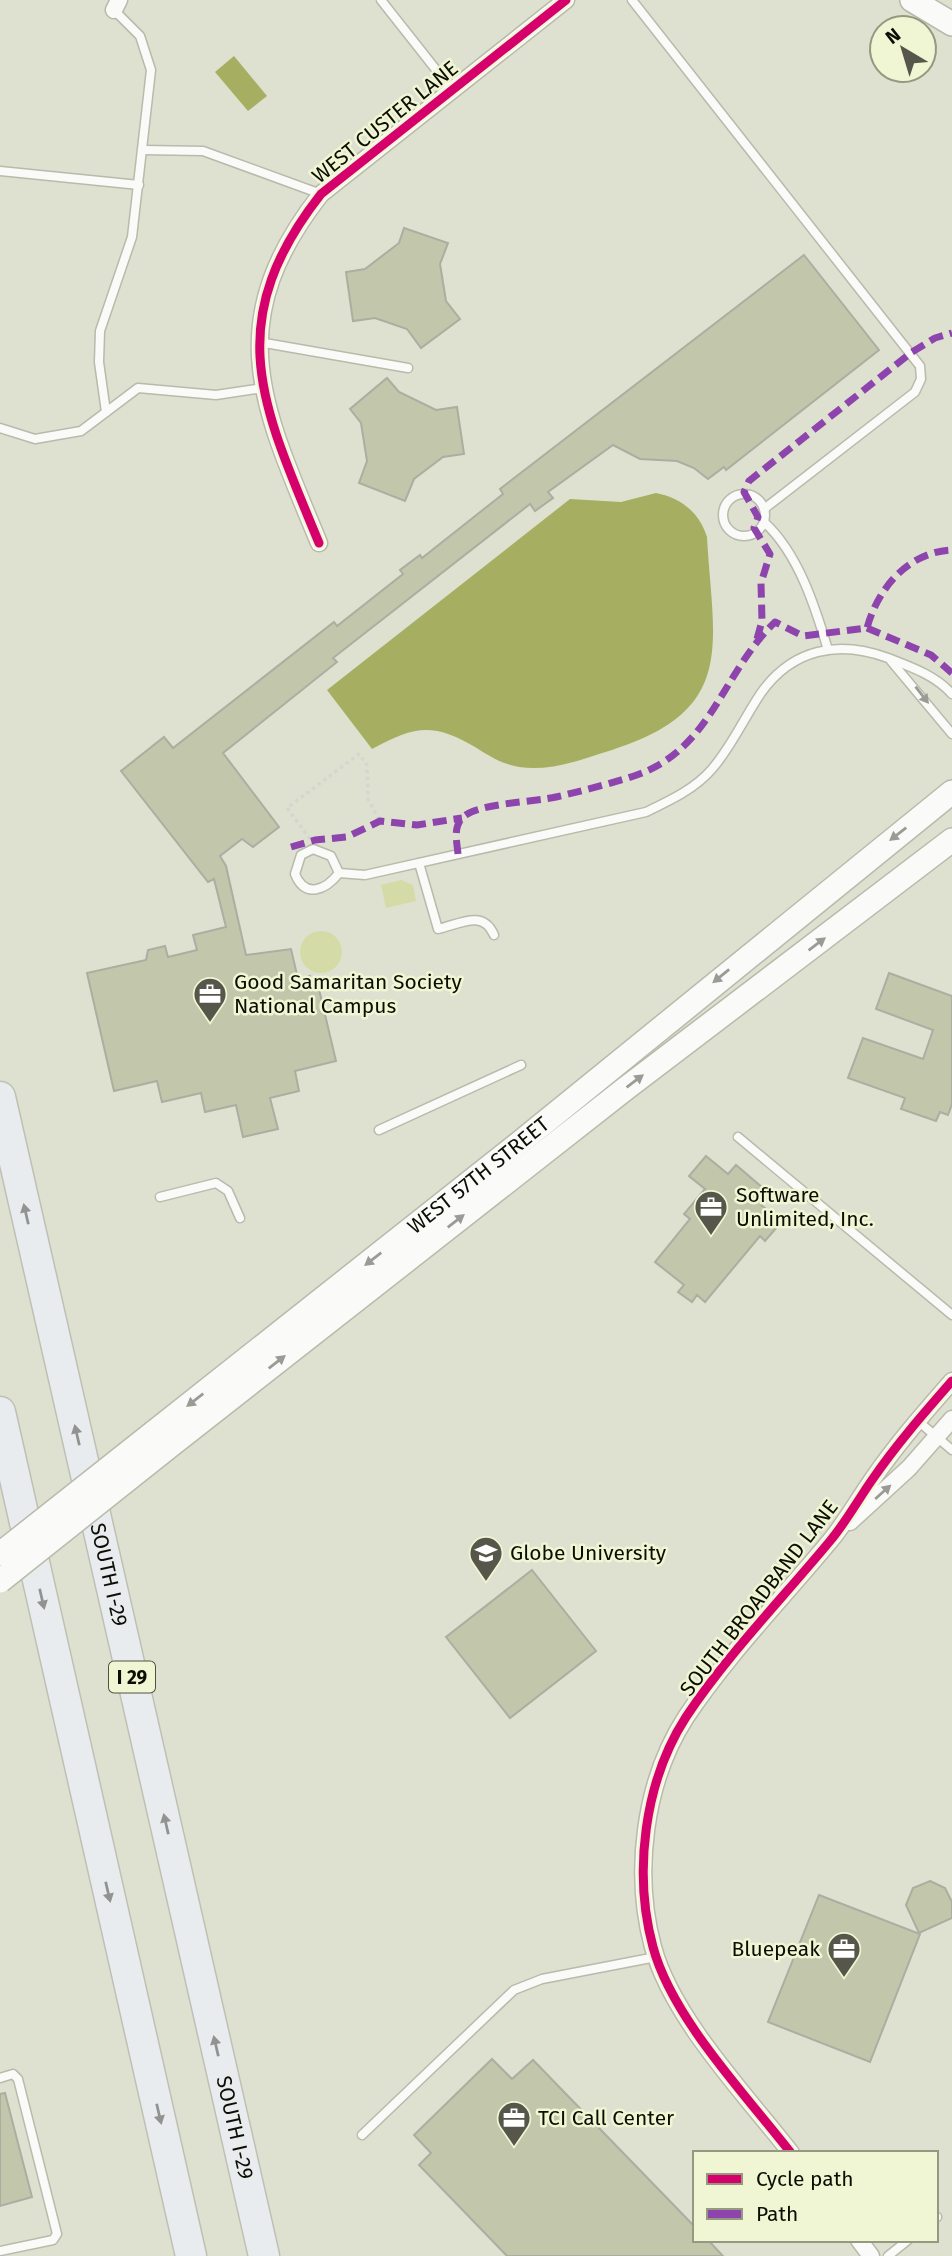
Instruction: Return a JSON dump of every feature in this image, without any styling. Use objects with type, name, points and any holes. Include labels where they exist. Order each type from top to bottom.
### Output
[{"type":"highway","name":"SOUTH I-29","points":[[0,1097],[264,2256]]},
{"type":"highway","points":[[0,1412],[191,2256]]},
{"type":"main road","points":[[912,0],[952,24]]},
{"type":"main road","name":"WEST 57TH STREET","points":[[0,1581],[160,1441],[517,1145],[952,792]]},
{"type":"main road","name":"WEST 57TH STREET","points":[[0,1555],[160,1441],[952,839]]},
{"type":"street","name":"WEST CUSTER LANE","points":[[319,543],[268,414],[258,361],[262,316],[275,267],[296,226],[321,194],[566,0]]},
{"type":"street","name":"SOUTH BROADBAND LANE","points":[[789,2151],[684,2014],[656,1957],[645,1905],[643,1862],[648,1815],[663,1767],[685,1719],[710,1685],[833,1538],[873,1478],[952,1381]]},
{"type":"street","name":"SOUTH BROADBAND LANE","points":[[833,1538],[909,1468],[952,1419]]},
{"type":"lane","points":[[381,0],[452,90]]},
{"type":"lane","points":[[632,0],[920,366],[920,379],[915,392],[764,509]]},
{"type":"lane","points":[[106,412],[99,362],[100,331],[132,237],[151,70],[140,36],[116,5]]},
{"type":"lane","points":[[144,150],[203,151],[321,194]]},
{"type":"lane","points":[[0,171],[139,185]]},
{"type":"lane","points":[[259,342],[408,368]]},
{"type":"lane","points":[[0,428],[36,439],[81,431],[138,388],[216,395],[263,388]]},
{"type":"lane","points":[[739,495],[752,496],[764,509],[764,522],[756,532],[743,536],[730,530],[724,517],[727,503],[739,495]]},
{"type":"lane","points":[[764,522],[779,535],[802,578],[828,650]]},
{"type":"lane","points":[[339,873],[327,887],[314,890],[298,880],[295,867],[301,855],[320,849],[331,856],[339,873],[349,876],[365,875],[646,812],[675,797],[711,770],[774,677],[811,653],[864,649],[924,672],[952,694]]},
{"type":"lane","points":[[889,659],[952,734]]},
{"type":"lane","points":[[419,863],[438,929],[479,919],[489,924],[494,935]]},
{"type":"lane","points":[[379,1130],[521,1065]]},
{"type":"lane","points":[[738,1137],[952,1315]]},
{"type":"lane","points":[[160,1197],[216,1183],[228,1191],[240,1218]]},
{"type":"lane","points":[[918,1421],[952,1450]]},
{"type":"lane","points":[[362,2135],[514,1990],[542,1979],[656,1957]]},
{"type":"lane","points":[[0,2078],[13,2074],[18,2078],[57,2234],[53,2240],[0,2251]]},
{"type":"lane","points":[[888,2256],[906,2242]]},
{"type":"path","points":[[312,841],[287,808],[359,754],[367,765],[368,799],[380,821]]},
{"type":"shaded area","points":[[234,56],[267,96],[248,111],[215,72]]},
{"type":"shaded area","points":[[656,493],[673,498],[688,507],[704,528],[707,537],[713,641],[709,669],[699,694],[681,715],[653,734],[590,757],[543,768],[507,764],[460,739],[435,731],[424,730],[400,735],[372,749],[327,690],[570,499],[621,502]]},
{"type":"shaded area","points":[[401,880],[413,885],[416,901],[386,908],[381,885]]},
{"type":"shaded area","points":[[321,931],[336,937],[342,952],[336,967],[321,973],[306,967],[300,952],[306,937]]},
{"type":"building","points":[[404,228],[448,243],[440,264],[446,301],[460,319],[421,348],[407,329],[375,318],[353,321],[346,272],[365,269],[399,243]]},
{"type":"building","points":[[804,255],[879,350],[726,470],[724,467],[708,479],[694,468],[677,461],[640,459],[613,445],[548,492],[553,498],[535,511],[530,504],[333,658],[337,662],[223,753],[279,827],[253,847],[242,839],[220,856],[226,866],[246,955],[291,949],[298,979],[310,976],[312,986],[318,985],[336,1061],[295,1071],[299,1091],[270,1098],[278,1129],[243,1137],[236,1105],[205,1112],[201,1093],[162,1102],[157,1081],[114,1091],[87,973],[146,960],[148,950],[165,946],[168,957],[197,950],[193,935],[226,927],[214,879],[208,882],[121,771],[164,737],[173,748],[334,622],[337,626],[403,574],[400,570],[420,555],[422,558],[503,494],[500,489]]},
{"type":"building","points":[[387,378],[399,392],[436,410],[457,407],[464,454],[443,457],[414,479],[405,501],[359,483],[367,461],[361,423],[350,409]]},
{"type":"building","points":[[889,973],[952,996],[952,1104],[948,1115],[940,1112],[936,1121],[901,1109],[905,1098],[848,1078],[863,1038],[923,1059],[933,1030],[876,1009]]},
{"type":"building","points":[[706,1156],[728,1174],[736,1165],[770,1194],[761,1205],[774,1215],[769,1220],[777,1227],[765,1241],[760,1236],[705,1302],[697,1295],[692,1302],[678,1292],[684,1285],[655,1262],[690,1219],[684,1214],[705,1189],[689,1176]]},
{"type":"building","points":[[532,1570],[596,1651],[510,1718],[446,1637]]},
{"type":"building","points":[[930,1881],[945,1888],[952,1902],[952,1918],[919,1933],[906,1905],[913,1888]]},
{"type":"building","name":"Bluepeak","points":[[819,1895],[920,1934],[870,2062],[768,2022]]},
{"type":"building","points":[[492,2059],[512,2079],[533,2060],[693,2225],[693,2242],[710,2242],[723,2256],[507,2256],[419,2165],[431,2153],[414,2135]]},
{"type":"building","points":[[5,2093],[32,2197],[0,2206],[0,2094]]},
{"type":"marked path","points":[[757,639],[762,621],[761,583],[770,554],[754,528],[758,517],[744,492],[749,481],[912,352],[935,338],[952,333]]},
{"type":"marked path","points":[[458,854],[457,826],[469,813],[492,806],[547,799],[586,790],[634,776],[660,764],[699,730],[741,664],[775,622],[803,636],[867,628],[879,599],[897,575],[922,557],[952,550]]},
{"type":"marked path","points":[[867,628],[931,655],[952,673]]},
{"type":"marked path","points":[[291,847],[315,840],[347,837],[380,821],[417,825],[462,818]]},
{"type":"cycle path","points":[[319,543],[281,449],[268,407],[261,366],[261,326],[270,284],[289,241],[321,194],[566,0]]},
{"type":"cycle path","points":[[789,2151],[712,2055],[676,2001],[663,1974],[653,1947],[644,1889],[646,1829],[652,1799],[660,1770],[672,1743],[702,1694],[836,1534],[891,1454],[952,1381]]},
{"type":"place","name":"Good Samaritan Society National Campus","points":[[210,1024]]},
{"type":"place","name":"Software Unlimited, Inc.","points":[[711,1237]]},
{"type":"place","name":"Globe University","points":[[486,1583]]},
{"type":"place","name":"Bluepeak","points":[[844,1979]]},
{"type":"place","name":"TCI Call Center","points":[[514,2148]]}]
